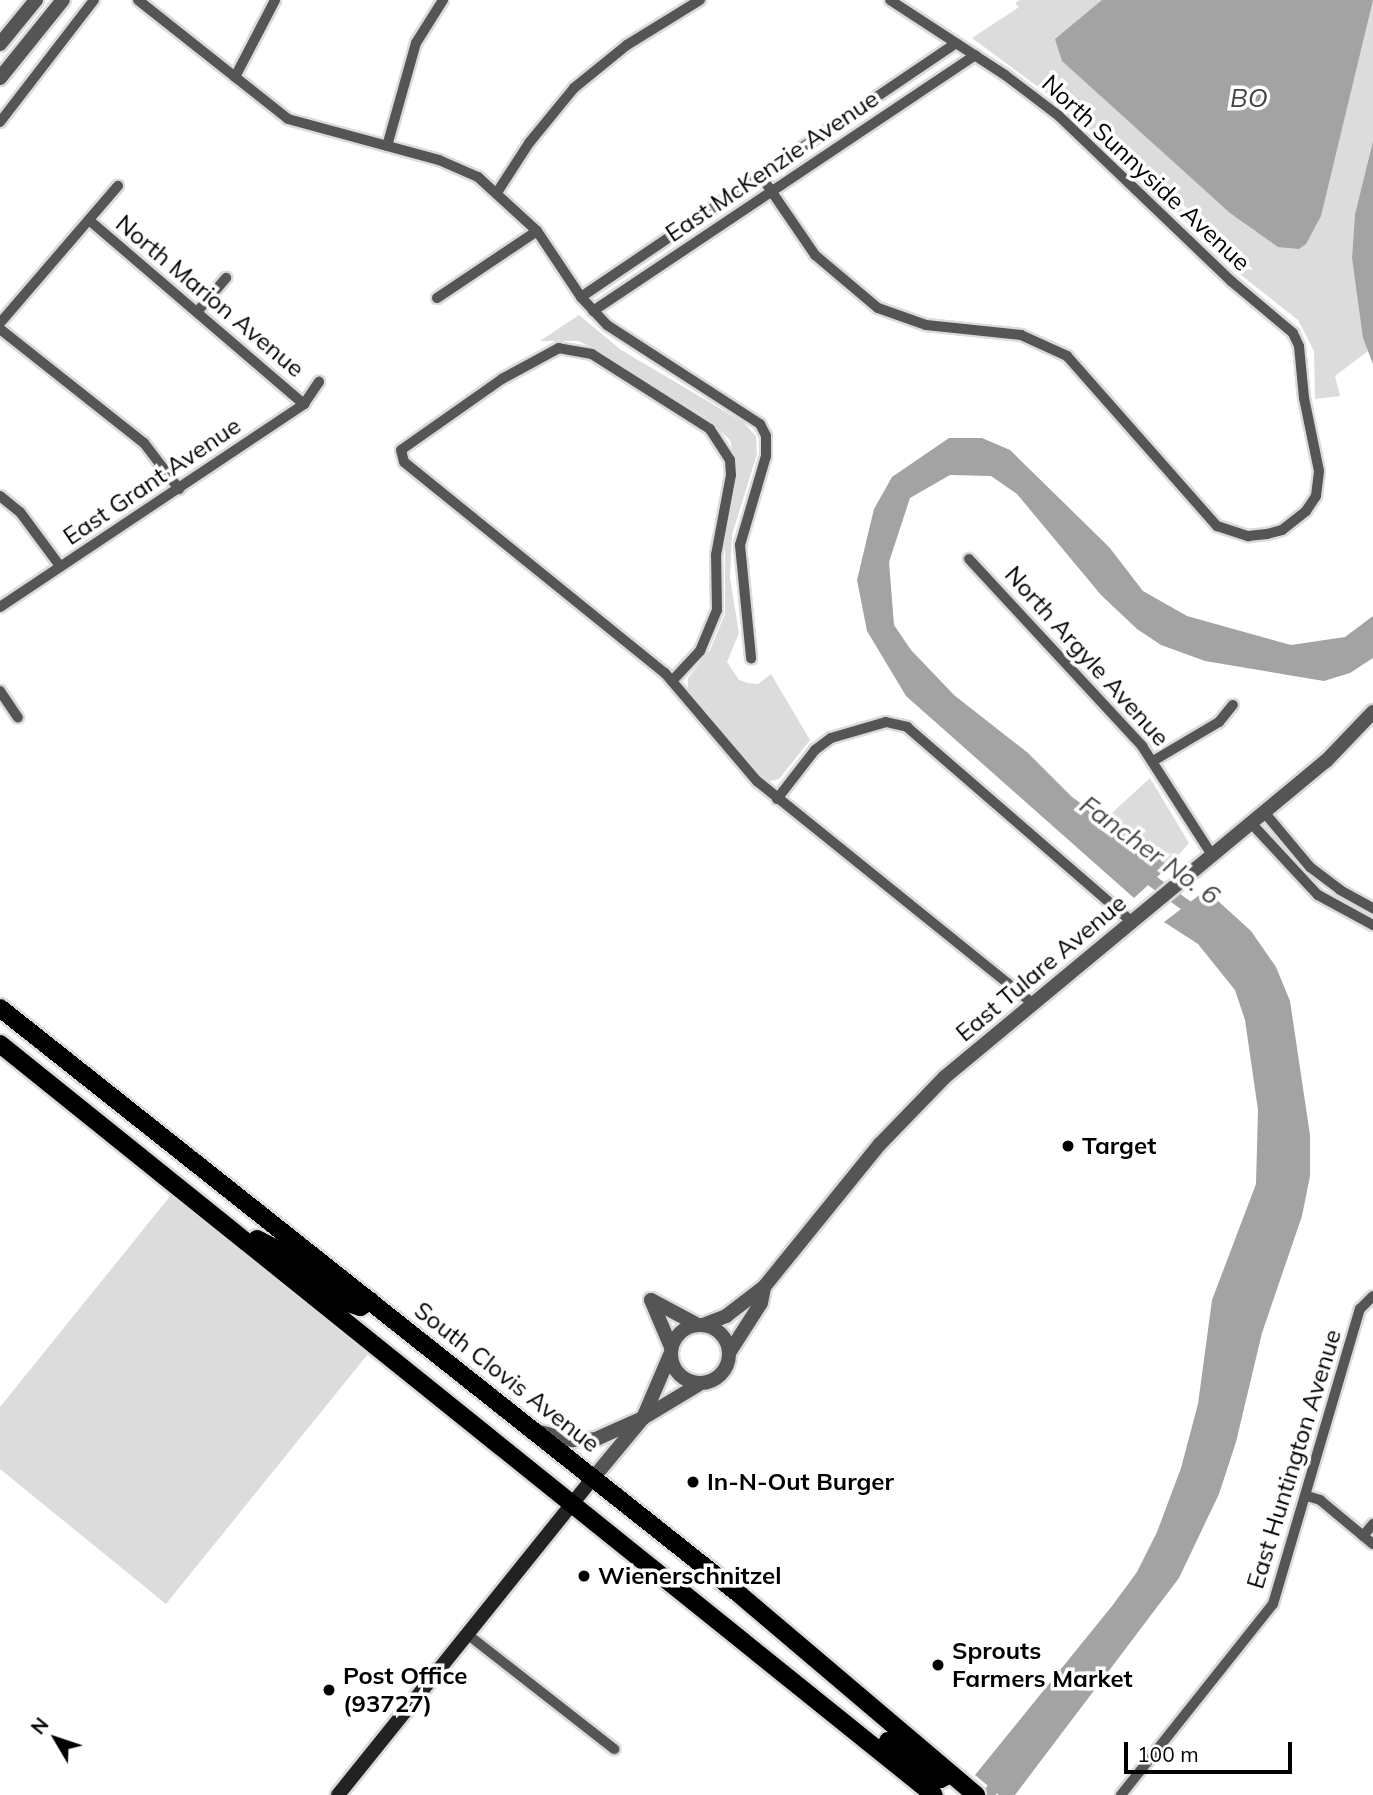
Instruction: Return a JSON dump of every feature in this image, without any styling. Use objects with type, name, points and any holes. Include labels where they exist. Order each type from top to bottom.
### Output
[{"type":"main road","name":"South Clovis Avenue","points":[[0,1008],[594,1477],[974,1793]]},
{"type":"main road","points":[[0,1044],[935,1794]]},
{"type":"main road","points":[[229,1226],[281,1251],[348,1303],[360,1307],[370,1301]]},
{"type":"main road","name":"East Tulare Avenue","points":[[338,1795],[594,1477]]},
{"type":"main road","points":[[858,1733],[879,1735],[932,1776],[940,1779],[951,1774]]},
{"type":"street","points":[[0,44],[36,0]]},
{"type":"street","points":[[0,78],[64,0]]},
{"type":"street","points":[[0,122],[94,0]]},
{"type":"street","points":[[138,0],[288,119],[456,166],[498,191],[537,232],[593,311],[638,348],[747,414],[764,430],[766,456],[744,521],[739,569],[751,658]]},
{"type":"street","points":[[235,77],[275,0]]},
{"type":"street","points":[[387,146],[416,43],[443,0]]},
{"type":"street","points":[[498,191],[529,143],[574,88],[627,45],[700,0]]},
{"type":"street","name":"North Sunnyside Avenue","points":[[772,192],[815,255],[878,308],[926,325],[992,329],[1045,343],[1086,373],[1217,526],[1248,536],[1267,534],[1282,530],[1306,511],[1319,485],[1297,340],[1200,253],[1089,142],[975,55],[890,0]]},
{"type":"street","name":"East McKenzie Avenue","points":[[582,297],[956,44]]},
{"type":"street","name":"East McKenzie Avenue","points":[[593,311],[975,55]]},
{"type":"street","points":[[761,176],[772,192]]},
{"type":"street","points":[[0,323],[118,186]]},
{"type":"street","name":"North Marion Avenue","points":[[89,220],[304,404]]},
{"type":"street","points":[[437,298],[537,232]]},
{"type":"street","points":[[197,312],[226,278]]},
{"type":"street","points":[[0,330],[144,443],[179,489]]},
{"type":"street","points":[[672,681],[700,651],[717,610],[716,555],[731,475],[730,460],[710,429],[592,355],[559,348],[502,379],[401,450],[404,462],[672,681],[741,765],[777,799],[1033,1003]]},
{"type":"street","name":"East Grant Avenue","points":[[0,607],[304,404],[319,382]]},
{"type":"street","points":[[0,496],[20,512],[60,566]]},
{"type":"street","name":"North Argyle Avenue","points":[[970,559],[1153,761],[1212,855]]},
{"type":"street","points":[[0,691],[18,718]]},
{"type":"street","points":[[1153,761],[1219,722],[1233,705]]},
{"type":"street","name":"East Tulare Avenue","points":[[594,1477],[643,1418],[678,1334],[726,1316],[764,1286],[910,1110],[1033,1003],[1342,746],[1373,712]]},
{"type":"street","points":[[777,799],[815,750],[831,738],[886,722],[907,727],[1132,922]]},
{"type":"street","points":[[1264,812],[1310,867],[1340,890],[1373,908]]},
{"type":"street","points":[[1251,823],[1318,895],[1373,925]]},
{"type":"street","name":"East Tulare Avenue","points":[[643,1418],[720,1374],[729,1353],[761,1303],[764,1286]]},
{"type":"street","name":"East Huntington Avenue","points":[[1121,1795],[1266,1615],[1278,1591],[1360,1309],[1372,1296]]},
{"type":"street","points":[[698,1385],[676,1371],[671,1350],[651,1300],[720,1333],[729,1353]]},
{"type":"street","points":[[536,1431],[590,1439],[643,1418]]},
{"type":"street","points":[[1307,1496],[1320,1500],[1373,1544]]},
{"type":"street","points":[[1363,1536],[1373,1524]]},
{"type":"street","points":[[467,1634],[614,1749]]},
{"type":"shaded area","name":"BO","points":[[1020,0],[1373,0],[1373,141],[1355,214],[1352,258],[1368,351],[1335,376],[1340,396],[1315,399],[1314,351],[1298,320],[1241,275],[1068,109],[972,38],[1019,7],[1015,3]]},
{"type":"shaded area","points":[[579,315],[621,350],[743,422],[756,436],[757,454],[732,535],[730,578],[739,633],[727,662],[739,680],[748,683],[758,684],[771,674],[810,740],[779,779],[769,781],[746,760],[688,689],[688,678],[710,650],[725,614],[725,534],[738,472],[730,440],[706,417],[596,349],[578,341],[540,341]]},
{"type":"shaded area","points":[[1150,778],[1189,843],[1169,866],[1103,821]]},
{"type":"shaded area","points":[[171,1195],[368,1354],[166,1604],[0,1469],[0,1407]]},
{"type":"water","name":"BO","points":[[1102,0],[1373,0],[1321,216],[1306,244],[1299,249],[1278,247],[1230,213],[1062,61],[1055,39]]},
{"type":"water","points":[[1373,141],[1373,364],[1363,338],[1352,258],[1355,214]]},
{"type":"water","points":[[949,438],[982,438],[1010,450],[1109,547],[1143,591],[1187,616],[1291,645],[1345,637],[1373,616],[1373,658],[1350,673],[1324,681],[1205,661],[1161,645],[1137,629],[1101,595],[1017,494],[991,476],[950,475],[910,498],[889,562],[894,625],[911,650],[954,695],[1028,753],[1072,797],[1169,866],[1134,898],[906,696],[867,631],[857,580],[874,509],[892,477]]},
{"type":"water","points":[[1206,890],[1251,931],[1276,967],[1290,1001],[1310,1135],[1310,1176],[1302,1216],[1262,1333],[1236,1442],[1219,1494],[1179,1578],[1015,1795],[999,1795],[975,1775],[1112,1606],[1137,1572],[1157,1532],[1181,1468],[1198,1404],[1212,1300],[1256,1184],[1258,1110],[1245,1020],[1235,990],[1198,944],[1164,922]]},
{"type":"waterway","name":"Fancher No. 6","points":[[1140,872],[1199,915]]},
{"type":"waterway","name":"Fancher No. 6","points":[[988,1795],[1001,1778]]},
{"type":"place","name":"Target","points":[[1068,1146]]},
{"type":"place","name":"In-N-Out Burger","points":[[693,1482]]},
{"type":"place","name":"Wienerschnitzel","points":[[584,1576]]},
{"type":"place","name":"Sprouts Farmers Market","points":[[938,1665]]},
{"type":"place","name":"Post Office (93727)","points":[[329,1690]]}]
